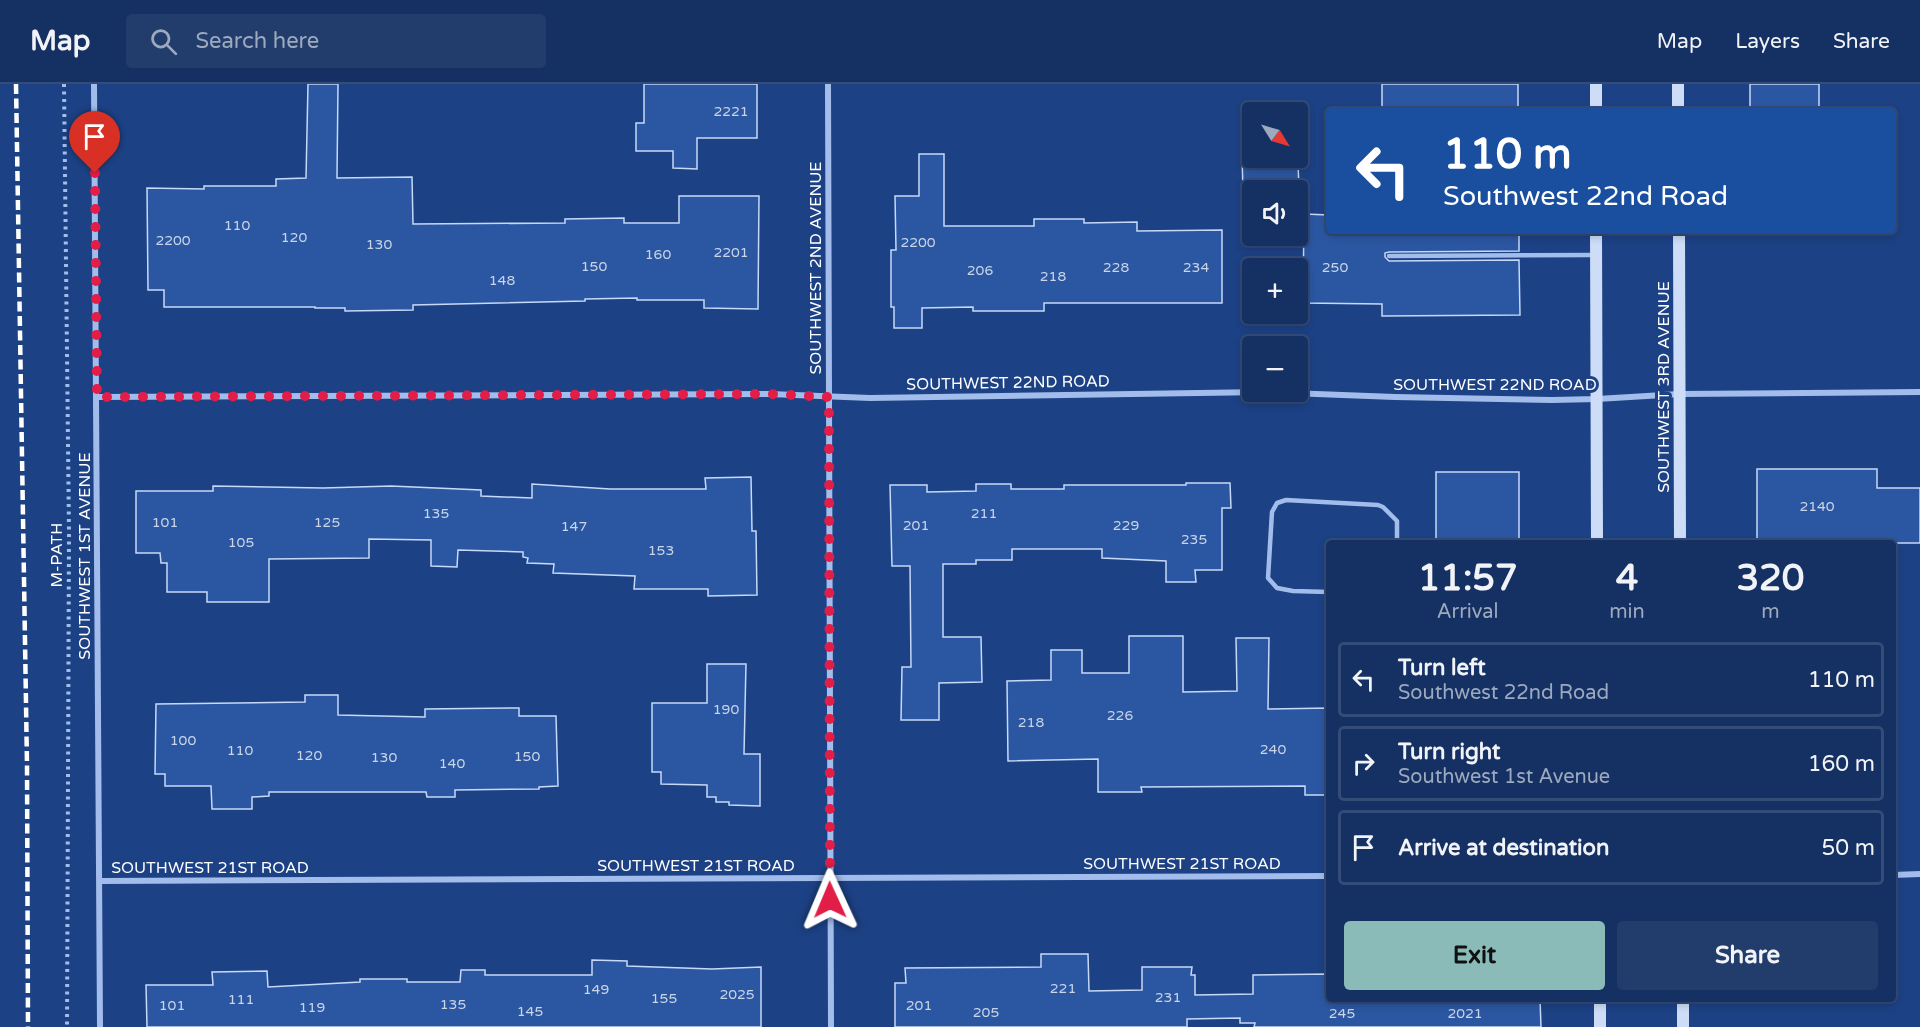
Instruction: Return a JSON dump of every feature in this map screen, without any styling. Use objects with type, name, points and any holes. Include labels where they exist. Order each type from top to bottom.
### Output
[{"type":"main road","points":[[1596,84],[1596,108]]},
{"type":"main road","points":[[1678,84],[1678,108]]},
{"type":"main road","points":[[1596,234],[1597,540]]},
{"type":"main road","name":"SOUTHWEST 3RD AVENUE","points":[[1679,234],[1680,540]]},
{"type":"main road","points":[[1600,1002],[1600,1027]]},
{"type":"main road","points":[[1683,1002],[1683,1027]]},
{"type":"street","name":"SOUTHWEST 1ST AVENUE","points":[[94,84],[100,1027]]},
{"type":"street","name":"SOUTHWEST 2ND AVENUE","points":[[828,84],[831,1027]]},
{"type":"street","name":"SOUTHWEST 22ND ROAD","points":[[97,397],[770,394],[829,397],[1265,392],[1395,398],[1597,399],[1680,394],[1920,392]]},
{"type":"street","points":[[1896,874],[1920,874]]},
{"type":"street","name":"SOUTHWEST 21ST ROAD","points":[[100,881],[1326,876]]},
{"type":"lane","points":[[1389,256],[1596,255]]},
{"type":"lane","points":[[1326,592],[1277,588],[1268,578],[1272,512],[1277,503],[1286,500],[1378,505],[1397,521],[1397,540]]},
{"type":"path","name":"M-PATH","points":[[64,84],[69,533],[67,1027]]},
{"type":"building","points":[[308,84],[338,84],[337,178],[412,177],[413,224],[565,223],[565,219],[624,218],[624,223],[679,223],[679,196],[759,196],[758,309],[704,308],[704,300],[637,300],[637,298],[413,305],[413,310],[345,311],[345,308],[315,307],[164,307],[164,290],[148,290],[147,188],[204,189],[204,186],[276,186],[276,179],[306,178]]},
{"type":"building","points":[[644,84],[757,84],[757,138],[697,138],[697,169],[673,168],[673,151],[636,151],[636,123],[644,123]]},
{"type":"building","points":[[1382,84],[1518,84],[1518,108],[1382,108]]},
{"type":"building","points":[[1750,84],[1819,84],[1819,108],[1750,108]]},
{"type":"building","points":[[919,154],[944,154],[944,226],[1034,226],[1034,219],[1084,219],[1084,223],[1137,222],[1137,231],[1222,230],[1222,303],[1044,303],[1044,311],[973,311],[973,307],[922,308],[922,328],[894,328],[894,307],[891,307],[891,250],[896,250],[895,196],[919,196]]},
{"type":"building","points":[[1242,168],[1298,168],[1299,180],[1243,180]]},
{"type":"building","points":[[1308,214],[1326,215],[1326,234],[1519,234],[1519,251],[1389,252],[1385,253],[1385,257],[1389,261],[1519,260],[1520,315],[1382,316],[1382,304],[1308,303],[1308,258],[1304,258],[1304,246],[1308,246]]},
{"type":"building","points":[[1757,469],[1877,469],[1877,488],[1920,488],[1920,543],[1896,543],[1896,540],[1757,540]]},
{"type":"building","points":[[1436,472],[1519,472],[1519,540],[1436,540]]},
{"type":"building","points":[[751,477],[752,531],[756,531],[757,595],[708,596],[708,589],[634,589],[635,576],[553,573],[554,564],[527,563],[528,558],[523,557],[523,552],[458,550],[457,567],[431,566],[431,540],[369,539],[369,558],[269,559],[269,602],[207,602],[207,592],[167,592],[167,563],[161,563],[160,553],[136,553],[136,491],[213,491],[213,486],[323,488],[391,486],[481,490],[481,496],[532,498],[532,484],[610,489],[706,489],[705,478]]},
{"type":"building","points":[[1186,483],[1230,483],[1231,508],[1222,508],[1222,570],[1195,570],[1196,582],[1166,582],[1166,561],[1102,558],[1102,549],[1012,549],[1012,560],[976,560],[976,564],[943,564],[943,637],[981,637],[982,682],[939,683],[939,720],[901,720],[902,667],[911,667],[910,566],[892,566],[890,485],[927,485],[927,492],[976,491],[976,484],[1011,484],[1011,489],[1064,489],[1064,485],[1186,485]]},
{"type":"building","points":[[1129,636],[1183,636],[1183,692],[1237,691],[1236,638],[1269,638],[1268,709],[1326,708],[1326,795],[1305,795],[1305,786],[1141,787],[1142,792],[1098,792],[1098,759],[1008,761],[1007,681],[1051,680],[1051,650],[1082,650],[1082,673],[1129,673]]},
{"type":"building","points":[[707,664],[746,664],[744,754],[760,754],[760,806],[729,805],[729,802],[716,802],[716,797],[707,797],[707,785],[661,784],[661,772],[652,772],[652,703],[707,703]]},
{"type":"building","points":[[305,695],[338,695],[338,715],[425,717],[425,709],[519,708],[519,716],[556,716],[558,786],[539,787],[539,789],[455,790],[455,797],[427,797],[426,792],[269,792],[269,796],[252,797],[252,809],[212,809],[211,786],[165,786],[165,774],[155,774],[156,704],[305,702]]},
{"type":"building","points":[[1041,954],[1088,954],[1089,991],[1142,990],[1142,967],[1192,967],[1191,975],[1195,975],[1195,995],[1253,994],[1253,975],[1326,974],[1326,1002],[1540,1002],[1541,1027],[1254,1027],[1255,1023],[1240,1023],[1240,1018],[1187,1019],[1187,1027],[895,1027],[895,983],[906,983],[905,968],[1041,967]]},
{"type":"building","points":[[592,960],[627,961],[627,966],[712,969],[761,967],[761,1027],[147,1027],[146,985],[213,985],[212,972],[267,971],[268,987],[360,982],[360,979],[460,982],[461,970],[485,970],[485,975],[592,975]]},
{"type":"railway","points":[[16,84],[27,765],[28,1027]]},
{"type":"route","points":[[95,173],[97,397],[770,394],[829,397],[830,900]]}]
